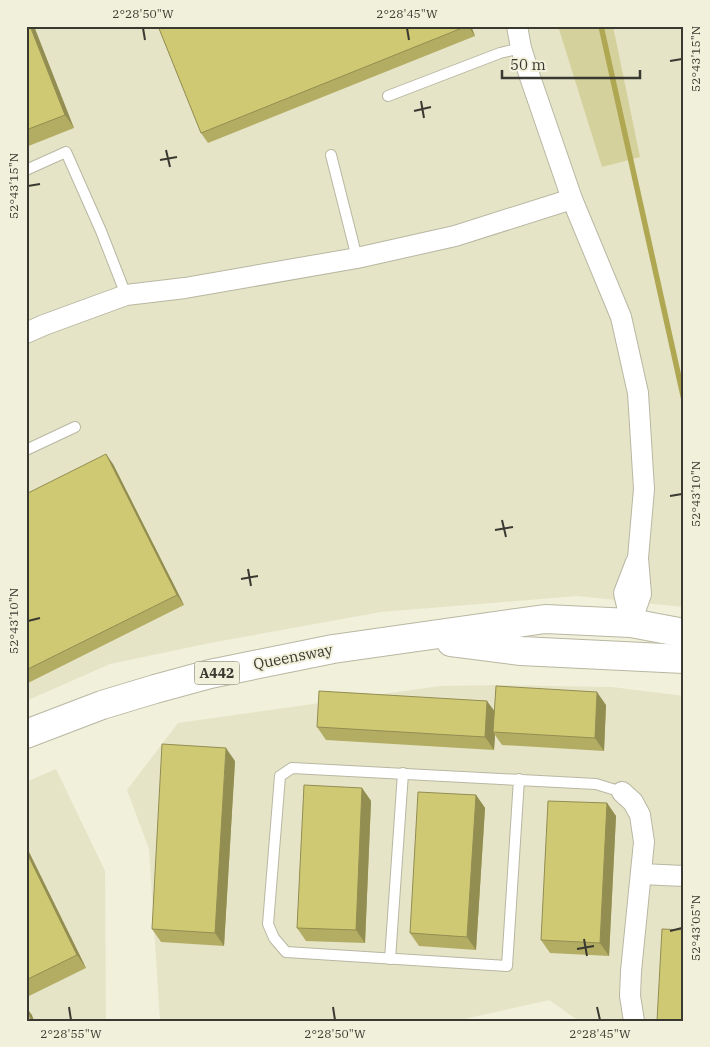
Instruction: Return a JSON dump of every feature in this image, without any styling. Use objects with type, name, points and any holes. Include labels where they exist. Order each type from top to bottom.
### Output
[{"type":"main road","name":"Queensway","points":[[26,734],[102,705],[210,674],[333,649],[545,619],[631,623],[684,634]]},
{"type":"main road","points":[[628,656],[631,623]]},
{"type":"main road","name":"Queensway","points":[[420,638],[521,651],[684,659]]},
{"type":"street","points":[[518,26],[521,48],[572,199],[621,317],[638,393],[644,489],[638,558],[624,593],[631,623]]},
{"type":"street","points":[[26,333],[126,295],[186,288],[358,258],[455,236],[572,199]]},
{"type":"street","points":[[622,792],[633,802],[640,815],[644,842],[630,988],[634,1021]]},
{"type":"street","points":[[641,874],[684,876]]},
{"type":"lane","points":[[388,96],[500,53],[521,48]]},
{"type":"lane","points":[[26,170],[66,152],[101,231],[126,295]]},
{"type":"lane","points":[[331,155],[358,258]]},
{"type":"lane","points":[[26,450],[75,427]]},
{"type":"lane","points":[[520,779],[507,966],[286,952],[274,938],[268,924],[280,776],[292,768],[520,779],[596,784],[622,792]]},
{"type":"lane","points":[[390,959],[402,773]]},
{"type":"shaded area","points":[[26,26],[684,26],[684,607],[577,596],[381,612],[210,643],[110,664],[26,701]]},
{"type":"shaded area","points":[[558,26],[613,26],[640,157],[602,167]]},
{"type":"shaded area","points":[[440,686],[612,687],[684,696],[684,1021],[579,1021],[549,1000],[456,1021],[160,1021],[149,849],[127,790],[178,723]]},
{"type":"shaded area","points":[[56,769],[105,871],[106,1021],[26,1021],[26,782]]},
{"type":"building","points":[[26,26],[30,26],[65,115],[26,130]]},
{"type":"building","points":[[158,26],[467,26],[201,133]]},
{"type":"building","points":[[106,454],[177,595],[26,670],[26,494]]},
{"type":"building","points":[[496,686],[597,692],[595,738],[493,732]]},
{"type":"building","points":[[319,691],[487,701],[485,737],[317,727]]},
{"type":"building","points":[[162,744],[226,748],[215,933],[152,929]]},
{"type":"building","points":[[304,785],[362,788],[356,930],[297,928]]},
{"type":"building","points":[[418,792],[476,795],[467,937],[410,933]]},
{"type":"building","points":[[548,801],[607,803],[600,943],[541,940]]},
{"type":"building","points":[[26,851],[77,955],[26,980]]},
{"type":"building","points":[[662,929],[684,930],[684,1021],[657,1021]]},
{"type":"building","points":[[26,1009],[32,1021],[26,1021]]},
{"type":"waterway","points":[[601,26],[684,400]]}]
